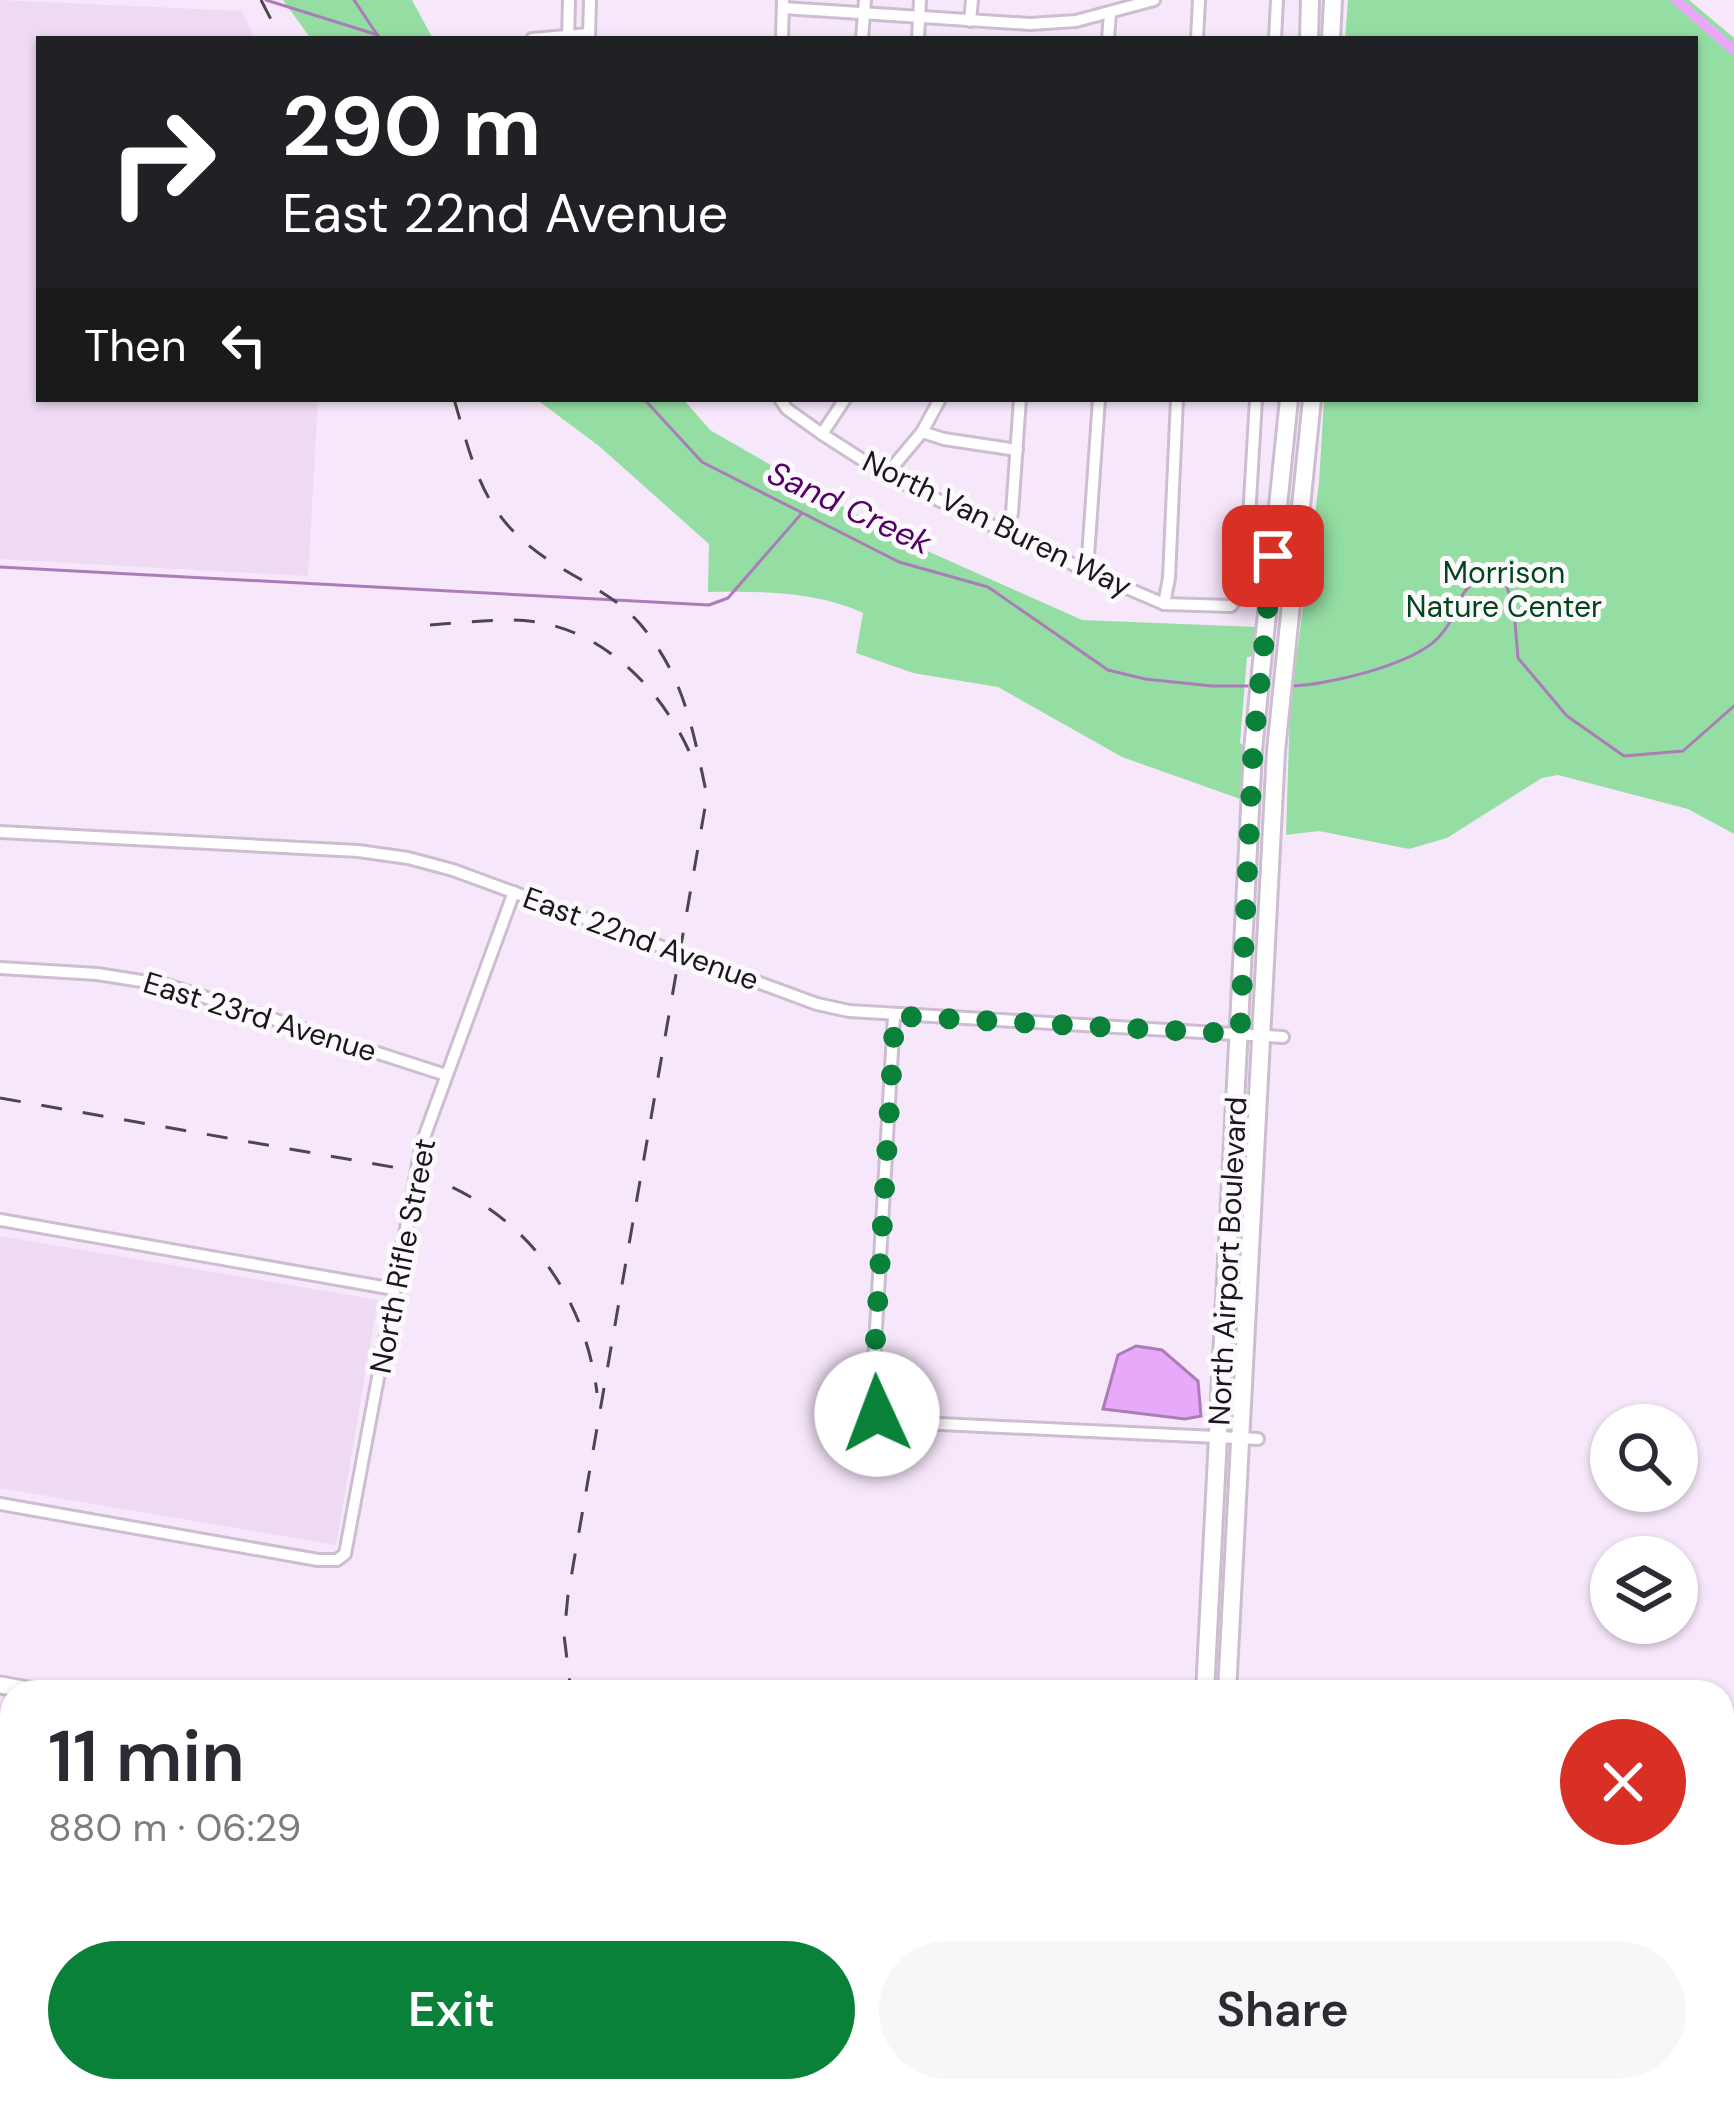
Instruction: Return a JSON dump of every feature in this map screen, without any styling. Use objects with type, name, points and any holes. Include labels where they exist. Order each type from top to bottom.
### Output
[{"type":"main road","points":[[1309,36],[1310,0]]},
{"type":"main road","points":[[1331,36],[1333,0]]},
{"type":"main road","name":"North Airport Boulevard","points":[[1206,1680],[1253,750],[1289,402]]},
{"type":"main road","name":"North Airport Boulevard","points":[[1228,1680],[1249,1438],[1276,751],[1312,402]]},
{"type":"street","points":[[569,0],[568,36],[589,36],[590,0]]},
{"type":"street","points":[[862,36],[865,0]]},
{"type":"street","points":[[917,36],[920,0]]},
{"type":"street","points":[[970,20],[972,0]]},
{"type":"street","points":[[782,36],[783,4],[1030,24],[1110,14],[1154,0]]},
{"type":"street","points":[[1197,36],[1199,0]]},
{"type":"street","points":[[1275,36],[1277,0]]},
{"type":"street","points":[[1108,36],[1110,14]]},
{"type":"street","name":"North Van Buren Way","points":[[782,402],[821,434],[886,475],[1087,571],[1164,604],[1231,606],[1245,586],[1256,402]]},
{"type":"street","points":[[821,434],[843,402]]},
{"type":"street","points":[[886,475],[922,432],[938,402]]},
{"type":"street","points":[[1005,533],[1012,513],[1020,402]]},
{"type":"street","points":[[1087,571],[1099,402]]},
{"type":"street","points":[[1164,604],[1177,402]]},
{"type":"street","points":[[922,432],[944,440],[1017,450]]},
{"type":"street","name":"East 22nd Avenue","points":[[0,832],[383,853],[432,863],[818,1004],[895,1016],[1283,1037]]},
{"type":"street","name":"North Rifle Street","points":[[0,1504],[319,1560],[342,1557],[356,1508],[415,1172],[514,892]]},
{"type":"street","name":"East 23rd Avenue","points":[[0,968],[98,974],[167,985],[446,1075]]},
{"type":"street","points":[[895,1016],[872,1397],[877,1414],[898,1422],[1249,1438]]},
{"type":"street","points":[[0,1220],[394,1289]]},
{"type":"shaded area","points":[[0,0],[242,11],[254,36],[36,36],[36,402],[318,402],[308,576],[0,559]]},
{"type":"shaded area","points":[[0,1236],[378,1300],[336,1545],[0,1488]]},
{"type":"shaded area","points":[[1136,1346],[1162,1350],[1198,1381],[1201,1416],[1185,1419],[1103,1409],[1118,1355]]},
{"type":"green space","points":[[283,0],[412,0],[431,36],[309,36]]},
{"type":"green space","name":"Morrison Nature Center","points":[[1348,0],[1689,0],[1734,38],[1734,834],[1688,809],[1558,775],[1542,778],[1447,838],[1409,849],[1319,831],[1286,835],[1290,708],[1319,483],[1324,402],[1698,402],[1698,36],[1345,36]]},
{"type":"green space","points":[[540,402],[686,402],[710,430],[896,537],[1082,620],[1257,627],[1253,656],[1247,657],[1240,743],[1245,747],[1243,800],[1122,757],[998,687],[913,673],[856,653],[863,613],[845,606],[787,594],[708,592],[709,544],[599,446]]},
{"type":"waterway","points":[[266,0],[378,35]]},
{"type":"waterway","name":"Sand Creek","points":[[354,0],[378,36]]},
{"type":"waterway","points":[[1676,0],[1734,50]]},
{"type":"waterway","name":"Sand Creek","points":[[647,402],[702,462],[899,562],[988,587],[1108,670],[1145,679],[1255,686]]},
{"type":"waterway","points":[[0,567],[709,605],[728,598],[802,513]]},
{"type":"waterway","name":"Sand Creek","points":[[1289,686],[1367,672],[1426,648],[1447,627],[1463,593],[1496,570],[1503,574],[1514,610],[1518,658],[1567,716],[1624,756],[1683,751],[1734,706]]},
{"type":"railway","points":[[261,0],[279,36]]},
{"type":"railway","points":[[455,402],[477,474],[499,514],[533,549],[622,607],[656,645],[678,685],[707,796],[568,1595],[564,1635],[570,1680]]},
{"type":"railway","points":[[430,625],[513,620],[570,631],[596,644],[641,679],[689,751]]},
{"type":"railway","points":[[0,1098],[398,1168],[438,1181],[506,1221],[534,1248],[575,1314],[597,1393]]},
{"type":"route","points":[[877,1414],[872,1397],[895,1016],[1240,1034],[1253,750],[1273,556]]}]
